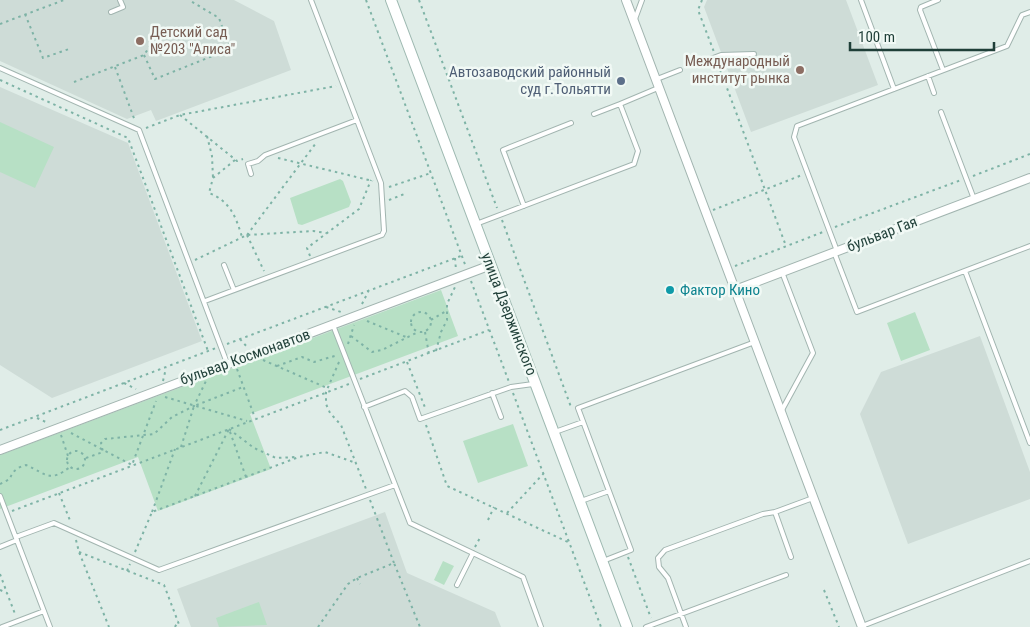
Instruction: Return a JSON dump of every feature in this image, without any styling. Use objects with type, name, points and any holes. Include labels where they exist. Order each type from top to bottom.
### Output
[{"type":"main road","name":"улица Дзержинского","points":[[391,0],[627,627]]},
{"type":"street","points":[[626,0],[861,627]]},
{"type":"street","name":"бульвар Гая","points":[[735,290],[1030,178]]},
{"type":"street","name":"бульвар Космонавтов","points":[[0,450],[230,362],[491,266]]},
{"type":"lane","points":[[111,12],[123,7],[120,0]]},
{"type":"lane","points":[[205,301],[382,235],[384,231],[384,202],[381,183],[311,0]]},
{"type":"lane","points":[[634,22],[642,0]]},
{"type":"lane","points":[[861,0],[894,89]]},
{"type":"lane","points":[[938,0],[921,7],[920,10],[943,70]]},
{"type":"lane","points":[[1030,12],[1022,15],[1007,46],[797,126],[794,137],[829,229],[857,312],[1030,246]]},
{"type":"lane","points":[[697,64],[716,57],[754,54]]},
{"type":"lane","points":[[0,68],[139,130],[221,346],[230,362]]},
{"type":"lane","points":[[655,80],[680,70]]},
{"type":"lane","points":[[928,76],[934,93]]},
{"type":"lane","points":[[594,114],[658,88]]},
{"type":"lane","points":[[475,225],[634,164],[638,152],[620,104]]},
{"type":"lane","points":[[941,112],[974,199]]},
{"type":"lane","points":[[251,174],[248,164],[258,161],[265,154],[357,120]]},
{"type":"lane","points":[[524,206],[503,150],[571,123]]},
{"type":"lane","points":[[224,265],[234,290]]},
{"type":"lane","points":[[781,412],[814,353],[782,272]]},
{"type":"lane","points":[[965,272],[1030,443]]},
{"type":"lane","points":[[334,325],[354,382],[410,523],[523,577],[541,627]]},
{"type":"lane","points":[[602,561],[631,550],[578,408],[755,342]]},
{"type":"lane","points":[[364,407],[405,391],[412,397],[420,419],[511,387],[536,384]]},
{"type":"lane","points":[[492,393],[501,417]]},
{"type":"lane","points":[[554,432],[583,422]]},
{"type":"lane","points":[[0,547],[54,523],[158,570],[395,485]]},
{"type":"lane","points":[[580,501],[609,491]]},
{"type":"lane","points":[[0,496],[50,627]]},
{"type":"lane","points":[[686,627],[668,578],[659,567],[658,558],[665,550],[813,498]]},
{"type":"lane","points":[[775,512],[791,557]]},
{"type":"lane","points":[[457,585],[472,553]]},
{"type":"lane","points":[[861,627],[1030,561]]},
{"type":"lane","points":[[646,627],[786,575]]},
{"type":"lane","points":[[2,627],[44,611]]},
{"type":"path","points":[[0,24],[64,0]]},
{"type":"path","points":[[144,55],[155,79],[230,49],[219,18],[189,0]]},
{"type":"path","points":[[366,0],[601,627]]},
{"type":"path","points":[[419,0],[577,424]]},
{"type":"path","points":[[702,0],[698,10],[786,246]]},
{"type":"path","points":[[25,14],[42,58],[69,49]]},
{"type":"path","points":[[74,82],[144,55],[150,46]]},
{"type":"path","points":[[116,67],[139,130]]},
{"type":"path","points":[[0,80],[128,138],[208,351]]},
{"type":"path","points":[[128,138],[139,130],[180,115],[344,84]]},
{"type":"path","points":[[180,115],[235,160]]},
{"type":"path","points":[[247,235],[327,130]]},
{"type":"path","points":[[206,135],[212,156],[213,178],[209,193],[226,202],[236,218],[242,237]]},
{"type":"path","points":[[265,154],[371,180],[388,187],[431,173]]},
{"type":"path","points":[[734,266],[1030,154]]},
{"type":"path","points":[[213,178],[235,160],[244,158]]},
{"type":"path","points":[[713,210],[803,174]]},
{"type":"path","points":[[311,261],[307,248],[359,209],[371,180]]},
{"type":"path","points":[[384,202],[407,193]]},
{"type":"path","points":[[189,262],[247,235],[314,231],[326,233]]},
{"type":"path","points":[[247,235],[267,278]]},
{"type":"path","points":[[0,430],[461,256]]},
{"type":"path","points":[[436,351],[441,332],[447,320],[447,304],[457,278],[455,258]]},
{"type":"path","points":[[431,320],[447,310]]},
{"type":"path","points":[[351,336],[372,352],[382,350],[418,332],[425,332],[430,327],[431,320],[428,315],[421,312],[415,315],[412,321],[413,328],[418,332]]},
{"type":"path","points":[[7,513],[489,330]]},
{"type":"path","points":[[425,332],[429,354]]},
{"type":"path","points":[[240,339],[258,358],[327,388]]},
{"type":"path","points":[[277,366],[302,357],[314,362],[344,353]]},
{"type":"path","points":[[230,362],[255,418]]},
{"type":"path","points":[[407,362],[426,410],[425,417],[447,486],[570,543]]},
{"type":"path","points":[[181,447],[194,406],[212,369]]},
{"type":"path","points":[[86,458],[100,454],[103,448],[101,443],[104,439],[154,434],[172,416],[243,388]]},
{"type":"path","points":[[326,392],[330,413],[341,425],[420,627]]},
{"type":"path","points":[[132,465],[158,395],[247,421]]},
{"type":"path","points":[[60,427],[132,465]]},
{"type":"path","points":[[60,427],[70,467]]},
{"type":"path","points":[[229,429],[254,448],[276,458],[298,457],[325,452],[356,463]]},
{"type":"path","points":[[229,429],[246,477]]},
{"type":"path","points":[[195,496],[229,429]]},
{"type":"path","points":[[128,571],[175,449]]},
{"type":"path","points":[[0,484],[10,480],[11,474],[18,467],[26,465],[45,476],[52,477],[70,467],[75,469],[81,468],[85,464],[86,458],[83,452],[78,450],[72,451],[68,456]]},
{"type":"path","points":[[152,512],[298,457]]},
{"type":"path","points":[[506,513],[544,473]]},
{"type":"path","points":[[59,493],[75,533],[79,552],[109,627]]},
{"type":"path","points":[[488,520],[494,507]]},
{"type":"path","points":[[472,553],[480,536]]},
{"type":"path","points":[[79,552],[164,584],[180,627]]},
{"type":"path","points":[[626,552],[654,624]]},
{"type":"path","points":[[318,627],[348,584],[357,578],[394,563]]},
{"type":"path","points":[[0,574],[18,621]]},
{"type":"path","points":[[357,578],[360,584]]},
{"type":"path","points":[[0,590],[7,593]]},
{"type":"path","points":[[824,590],[839,627]]},
{"type":"path","points":[[175,627],[178,621]]},
{"type":"shaded area","name":"Детский сад №203 \"Алиса\"","points":[[0,0],[234,0],[274,21],[291,70],[156,121],[151,110],[127,119],[0,61]]},
{"type":"shaded area","name":"Международный институт рынка","points":[[707,0],[846,0],[878,85],[751,132],[704,7]]},
{"type":"shaded area","points":[[0,87],[128,143],[202,341],[52,398],[0,365]]},
{"type":"shaded area","points":[[980,336],[1030,472],[1030,499],[908,544],[860,414],[881,372]]},
{"type":"shaded area","points":[[385,512],[407,573],[495,612],[501,627],[191,627],[177,589]]},
{"type":"green space","points":[[0,122],[54,147],[35,188],[0,172]]},
{"type":"green space","points":[[340,179],[343,181],[351,202],[349,207],[302,225],[298,224],[290,198]]},
{"type":"green space","points":[[441,290],[458,336],[250,414],[271,469],[158,511],[138,457],[0,509],[0,455]]},
{"type":"green space","points":[[915,312],[930,350],[901,361],[887,323]]},
{"type":"green space","points":[[513,424],[528,466],[478,483],[463,441]]},
{"type":"green space","points":[[443,561],[454,566],[444,585],[434,580]]},
{"type":"green space","points":[[259,602],[267,625],[219,627],[216,618]]},
{"type":"place","name":"Детский сад №203 \"Алиса\"","points":[[140,41]]},
{"type":"place","name":"Международный институт рынка","points":[[800,70]]},
{"type":"place","name":"Автозаводский районный суд г.Тольятти","points":[[621,81]]},
{"type":"place","name":"Фактор Кино","points":[[670,290]]}]
